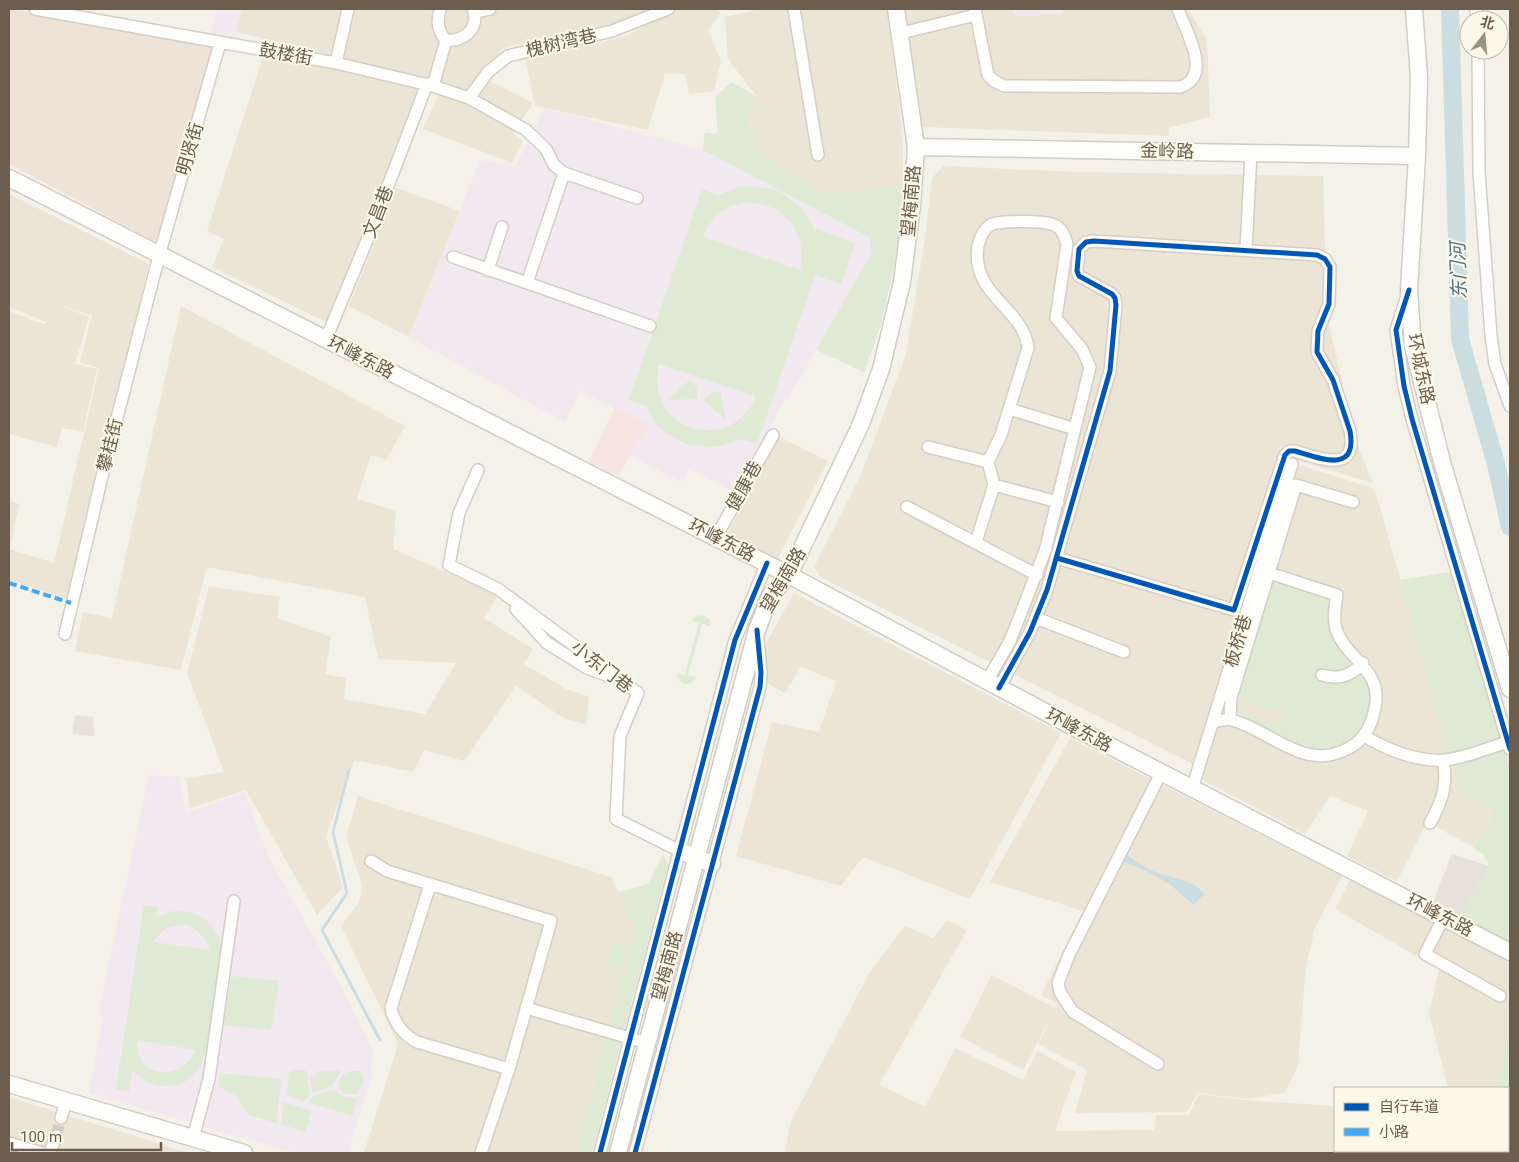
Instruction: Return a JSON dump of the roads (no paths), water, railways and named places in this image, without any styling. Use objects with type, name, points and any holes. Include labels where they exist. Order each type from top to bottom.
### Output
[{"type":"main road","name":"望梅南路","points":[[618,1153],[757,630],[770,596],[789,575],[861,424],[881,369],[902,282],[912,205],[916,147],[901,33],[896,9]]},
{"type":"main road","name":"环城东路","points":[[1414,9],[1419,77],[1417,156],[1409,290],[1413,346],[1442,462],[1510,689]]},
{"type":"main road","name":"金岭路","points":[[916,147],[1417,156]]},
{"type":"main road","name":"环峰东路","points":[[9,178],[159,256],[767,563],[1161,773],[1510,952]]},
{"type":"main road","points":[[680,851],[712,864]]},
{"type":"main road","points":[[9,1084],[244,1153]]},
{"type":"street","name":"鼓楼街","points":[[36,9],[336,64],[430,85],[469,98],[526,130],[546,149],[554,165],[564,174]]},
{"type":"street","points":[[336,64],[348,9]]},
{"type":"street","points":[[440,9],[439,32],[446,40],[456,41],[464,38],[472,29],[475,20],[474,10],[490,9]]},
{"type":"street","name":"槐树湾巷","points":[[469,98],[488,72],[508,56],[612,32],[668,9]]},
{"type":"street","points":[[794,9],[818,155]]},
{"type":"street","points":[[901,33],[975,12],[988,75],[994,81],[1004,86],[1180,87],[1189,84],[1194,77],[1196,67],[1194,43],[1178,9]]},
{"type":"street","name":"文昌巷","points":[[326,339],[430,85],[446,40]]},
{"type":"street","name":"明贤街","points":[[159,256],[220,43]]},
{"type":"street","points":[[1478,60],[1479,172],[1491,336],[1495,364],[1510,406]]},
{"type":"street","points":[[1246,250],[1251,153]]},
{"type":"street","points":[[527,283],[564,174],[637,198]]},
{"type":"street","points":[[976,542],[994,485],[988,462],[1001,435],[1028,348],[1027,339],[983,283],[978,261],[979,244],[986,228],[992,224],[1048,223],[1060,228],[1067,244],[1056,318],[1082,349],[1090,367],[1058,502],[1037,575],[993,684]]},
{"type":"street","points":[[488,270],[502,227]]},
{"type":"street","points":[[993,684],[1036,618],[1057,558],[1110,371],[1116,305],[1112,294],[1079,276],[1079,249],[1086,242],[1094,241],[1317,254],[1325,259],[1330,267],[1329,304],[1318,331],[1317,352],[1333,380],[1352,440],[1348,454],[1342,460],[1334,462],[1296,451],[1289,451],[1286,455],[1234,610],[1057,558]]},
{"type":"street","name":"攀桂街","points":[[65,634],[104,468],[159,256]]},
{"type":"street","points":[[453,257],[650,326]]},
{"type":"street","points":[[1364,736],[1406,756],[1443,760],[1509,746],[1412,419],[1404,386],[1396,330],[1409,290]]},
{"type":"street","points":[[1009,409],[1075,429]]},
{"type":"street","name":"健康巷","points":[[716,537],[773,435]]},
{"type":"street","points":[[928,447],[988,462]]},
{"type":"street","name":"板桥巷","points":[[1192,789],[1292,464]]},
{"type":"street","name":"小东门巷","points":[[478,470],[459,513],[449,565],[498,589],[638,693],[620,736],[616,818],[680,851]]},
{"type":"street","points":[[1230,719],[1232,698],[1296,484],[1353,502]]},
{"type":"street","points":[[994,485],[1058,502]]},
{"type":"street","points":[[907,507],[1037,575]]},
{"type":"street","points":[[600,1153],[737,634],[767,563]]},
{"type":"street","points":[[1213,722],[1230,719],[1310,756],[1324,756],[1338,753],[1352,746],[1364,736],[1372,719],[1376,698],[1370,673],[1343,642],[1336,629],[1335,611],[1337,595],[1269,573]]},
{"type":"street","points":[[1036,618],[1124,652]]},
{"type":"street","points":[[636,1153],[760,686],[762,673],[757,630]]},
{"type":"street","points":[[1322,675],[1331,677],[1344,676],[1355,671],[1363,663]]},
{"type":"street","points":[[1430,823],[1443,795],[1446,780],[1443,760]]},
{"type":"street","points":[[1158,1064],[1073,1012],[1060,992],[1058,983],[1068,955],[1161,773]]},
{"type":"street","points":[[371,861],[387,871],[551,921],[508,1070],[481,1153]]},
{"type":"street","points":[[430,884],[391,1008],[392,1016],[408,1037],[417,1042],[508,1070]]},
{"type":"street","points":[[193,1138],[208,1079],[234,901]]},
{"type":"street","points":[[1444,917],[1424,954],[1500,996]]},
{"type":"street","points":[[526,1008],[647,1043]]},
{"type":"street","points":[[61,1118],[66,1102]]},
{"type":"street","points":[[50,1153],[56,1136]]},
{"type":"street","points":[[9,1143],[42,1153]]},
{"type":"waterway","name":"东门河","points":[[1450,9],[1460,339],[1496,464],[1510,527]]},
{"type":"waterway","points":[[349,770],[333,832],[347,893],[322,930],[380,1040]]},
{"type":"tunnel","points":[[56,1136],[61,1118]]}]
